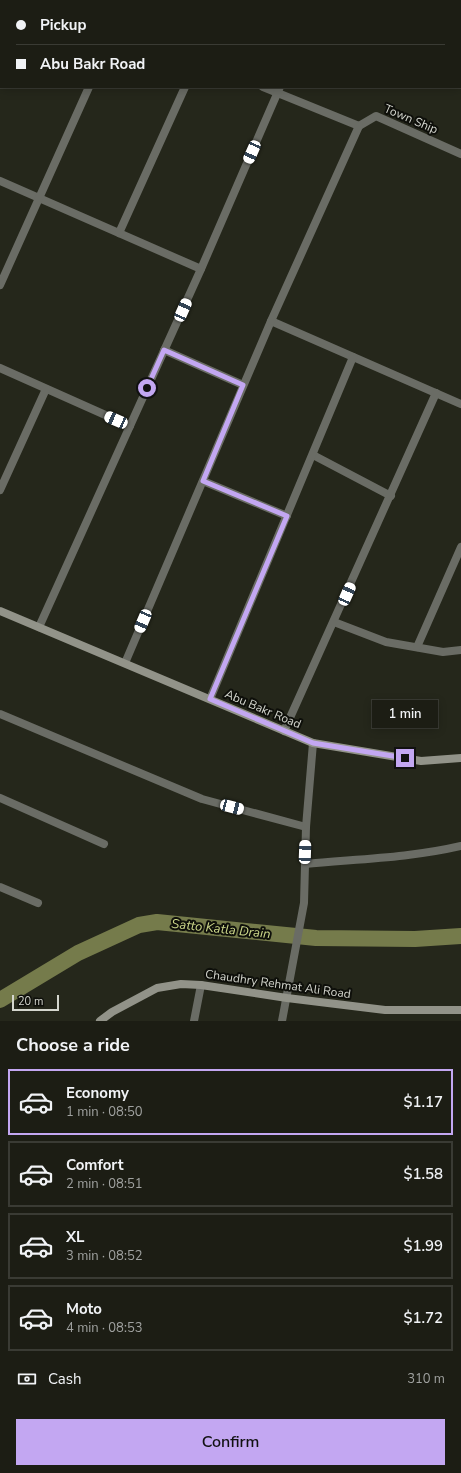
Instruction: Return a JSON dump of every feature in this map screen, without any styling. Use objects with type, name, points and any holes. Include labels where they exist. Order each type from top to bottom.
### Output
[{"type":"street","points":[[0,285],[89,88]]},
{"type":"street","points":[[119,233],[185,88]]},
{"type":"street","points":[[125,663],[271,321],[360,126],[279,90],[268,88]]},
{"type":"street","points":[[39,627],[201,269],[279,90]]},
{"type":"street","name":"Town Ship","points":[[360,126],[376,116],[461,154]]},
{"type":"street","points":[[0,181],[201,269]]},
{"type":"street","points":[[271,321],[461,404]]},
{"type":"street","points":[[164,350],[243,385]]},
{"type":"street","points":[[210,699],[353,357]]},
{"type":"street","points":[[0,368],[130,426]]},
{"type":"street","points":[[0,490],[46,389]]},
{"type":"street","points":[[284,731],[391,496],[436,393]]},
{"type":"street","points":[[312,454],[391,496]]},
{"type":"street","points":[[203,481],[287,516]]},
{"type":"street","points":[[417,647],[461,547]]},
{"type":"street","name":"Abu Bakr Road","points":[[0,611],[313,743],[421,761],[461,758]]},
{"type":"street","points":[[334,622],[386,642],[443,652],[461,650]]},
{"type":"street","points":[[0,714],[202,799],[306,827]]},
{"type":"street","points":[[282,1021],[304,903],[306,827],[313,743]]},
{"type":"street","points":[[0,798],[104,844]]},
{"type":"street","points":[[305,864],[408,855],[461,846]]},
{"type":"street","points":[[0,887],[38,903]]},
{"type":"street","name":"Chaudhry Rehmat Ali Road","points":[[100,1021],[112,1012],[157,988],[181,984],[201,985],[287,998],[385,1010],[461,1010]]},
{"type":"street","points":[[194,1021],[201,985]]},
{"type":"waterway","name":"Satto Katla Drain","points":[[0,1000],[78,953],[139,925],[157,922],[316,938],[415,939],[461,936]]},
{"type":"route","points":[[147,388],[164,350],[243,385],[203,481],[287,516],[210,699],[313,743],[405,758]]}]
